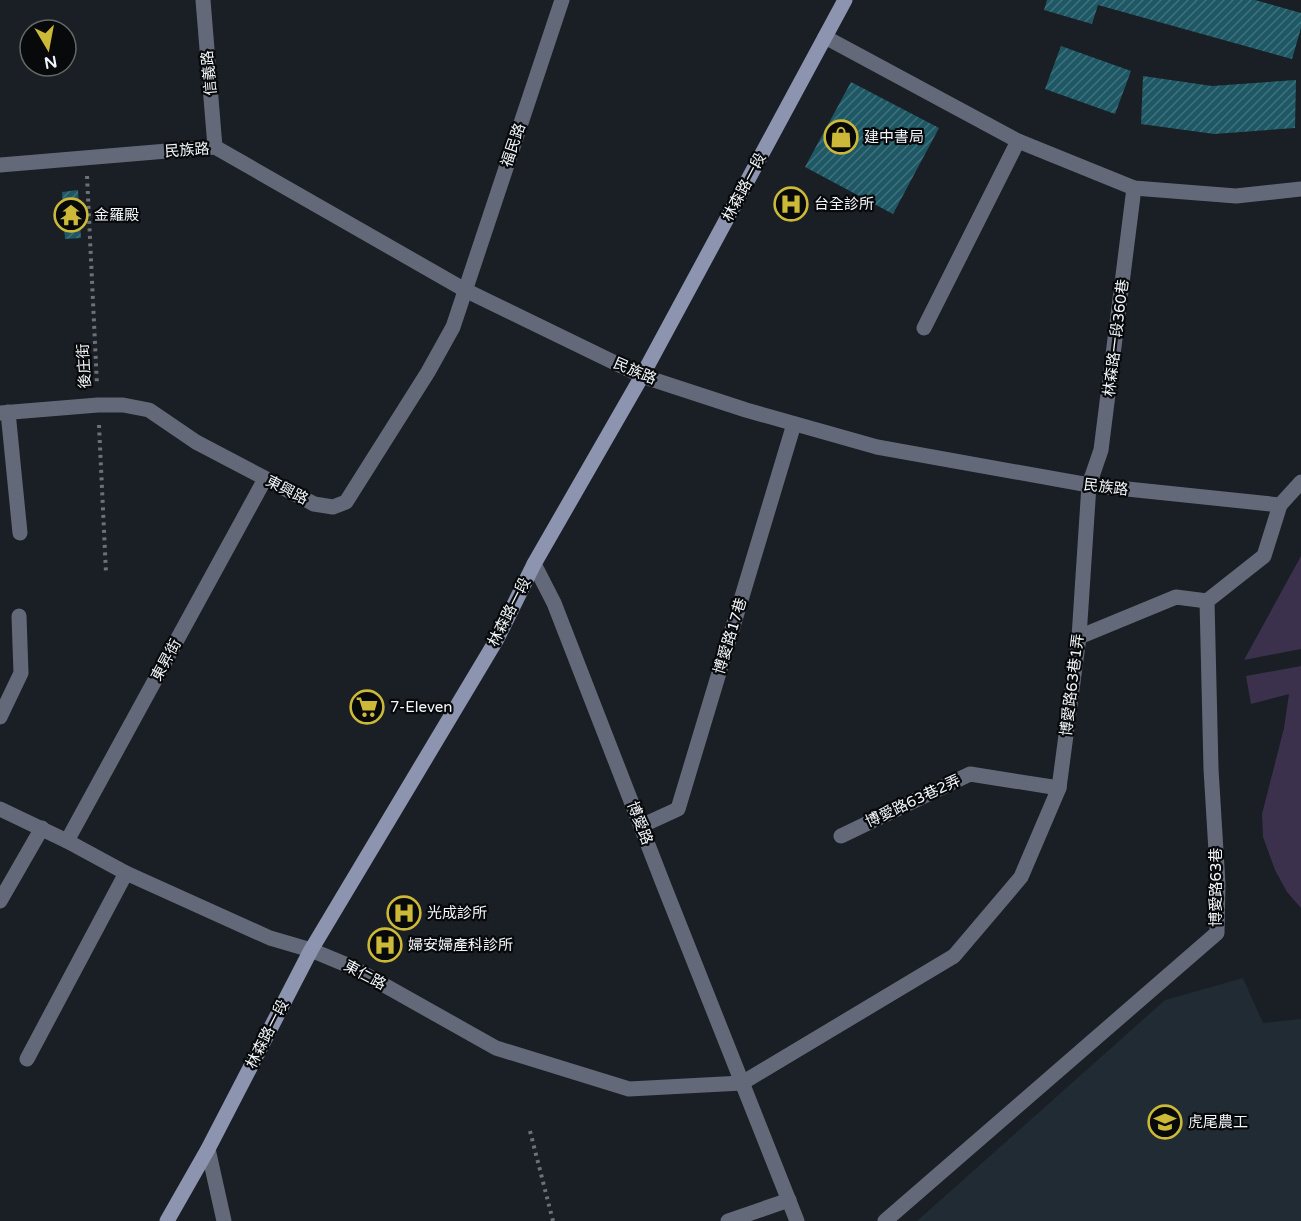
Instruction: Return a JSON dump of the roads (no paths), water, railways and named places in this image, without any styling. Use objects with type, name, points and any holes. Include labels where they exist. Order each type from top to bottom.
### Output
[{"type":"main road","name":"林森路一段","points":[[167,1221],[208,1149],[311,950],[497,639],[534,564],[642,376],[845,0]]},
{"type":"street","name":"信義路","points":[[203,0],[215,147]]},
{"type":"street","name":"福民路","points":[[465,290],[562,0]]},
{"type":"street","points":[[825,37],[1018,141],[1134,188],[1236,196],[1301,189]]},
{"type":"street","points":[[924,328],[1018,141]]},
{"type":"street","name":"民族路","points":[[0,165],[215,147],[465,290],[642,376],[746,410],[877,447],[1089,485],[1280,505]]},
{"type":"street","name":"林森路一段360巷","points":[[1089,485],[1101,450],[1134,188]]},
{"type":"street","name":"東興路","points":[[4,413],[98,405],[123,405],[149,410],[195,442],[265,479],[314,504],[333,507],[346,502],[428,372],[453,327],[465,290]]},
{"type":"street","points":[[4,413],[20,533]]},
{"type":"street","name":"博愛路17巷","points":[[641,826],[678,809],[794,424]]},
{"type":"street","name":"東昇街","points":[[67,841],[265,479]]},
{"type":"street","points":[[1079,637],[1176,597],[1208,601],[1264,556],[1280,505],[1301,482]]},
{"type":"street","name":"博愛路63巷1弄","points":[[742,1083],[954,956],[1021,877],[1059,788],[1079,637],[1089,485]]},
{"type":"street","name":"博愛路","points":[[534,564],[554,603],[797,1221]]},
{"type":"street","name":"博愛路63巷","points":[[885,1221],[1217,933],[1218,884],[1211,769],[1208,601]]},
{"type":"street","points":[[0,717],[21,673],[19,616]]},
{"type":"street","name":"博愛路63巷2弄","points":[[841,836],[970,774],[1059,788]]},
{"type":"street","name":"東仁路","points":[[0,809],[42,828],[126,873],[270,938],[311,950],[352,967],[496,1048],[629,1089],[742,1083]]},
{"type":"street","points":[[0,901],[42,828]]},
{"type":"street","points":[[27,1059],[126,873]]},
{"type":"street","points":[[208,1149],[224,1221]]},
{"type":"street","points":[[728,1221],[789,1200]]},
{"type":"place","name":"建中書局","points":[[841,137]]},
{"type":"place","name":"台全診所","points":[[791,204]]},
{"type":"place","name":"金羅殿","points":[[71,215]]},
{"type":"place","name":"7-Eleven","points":[[367,707]]},
{"type":"place","name":"光成診所","points":[[404,913]]},
{"type":"place","name":"婦安婦產科診所","points":[[385,945]]},
{"type":"place","name":"虎尾農工","points":[[1165,1122]]}]
